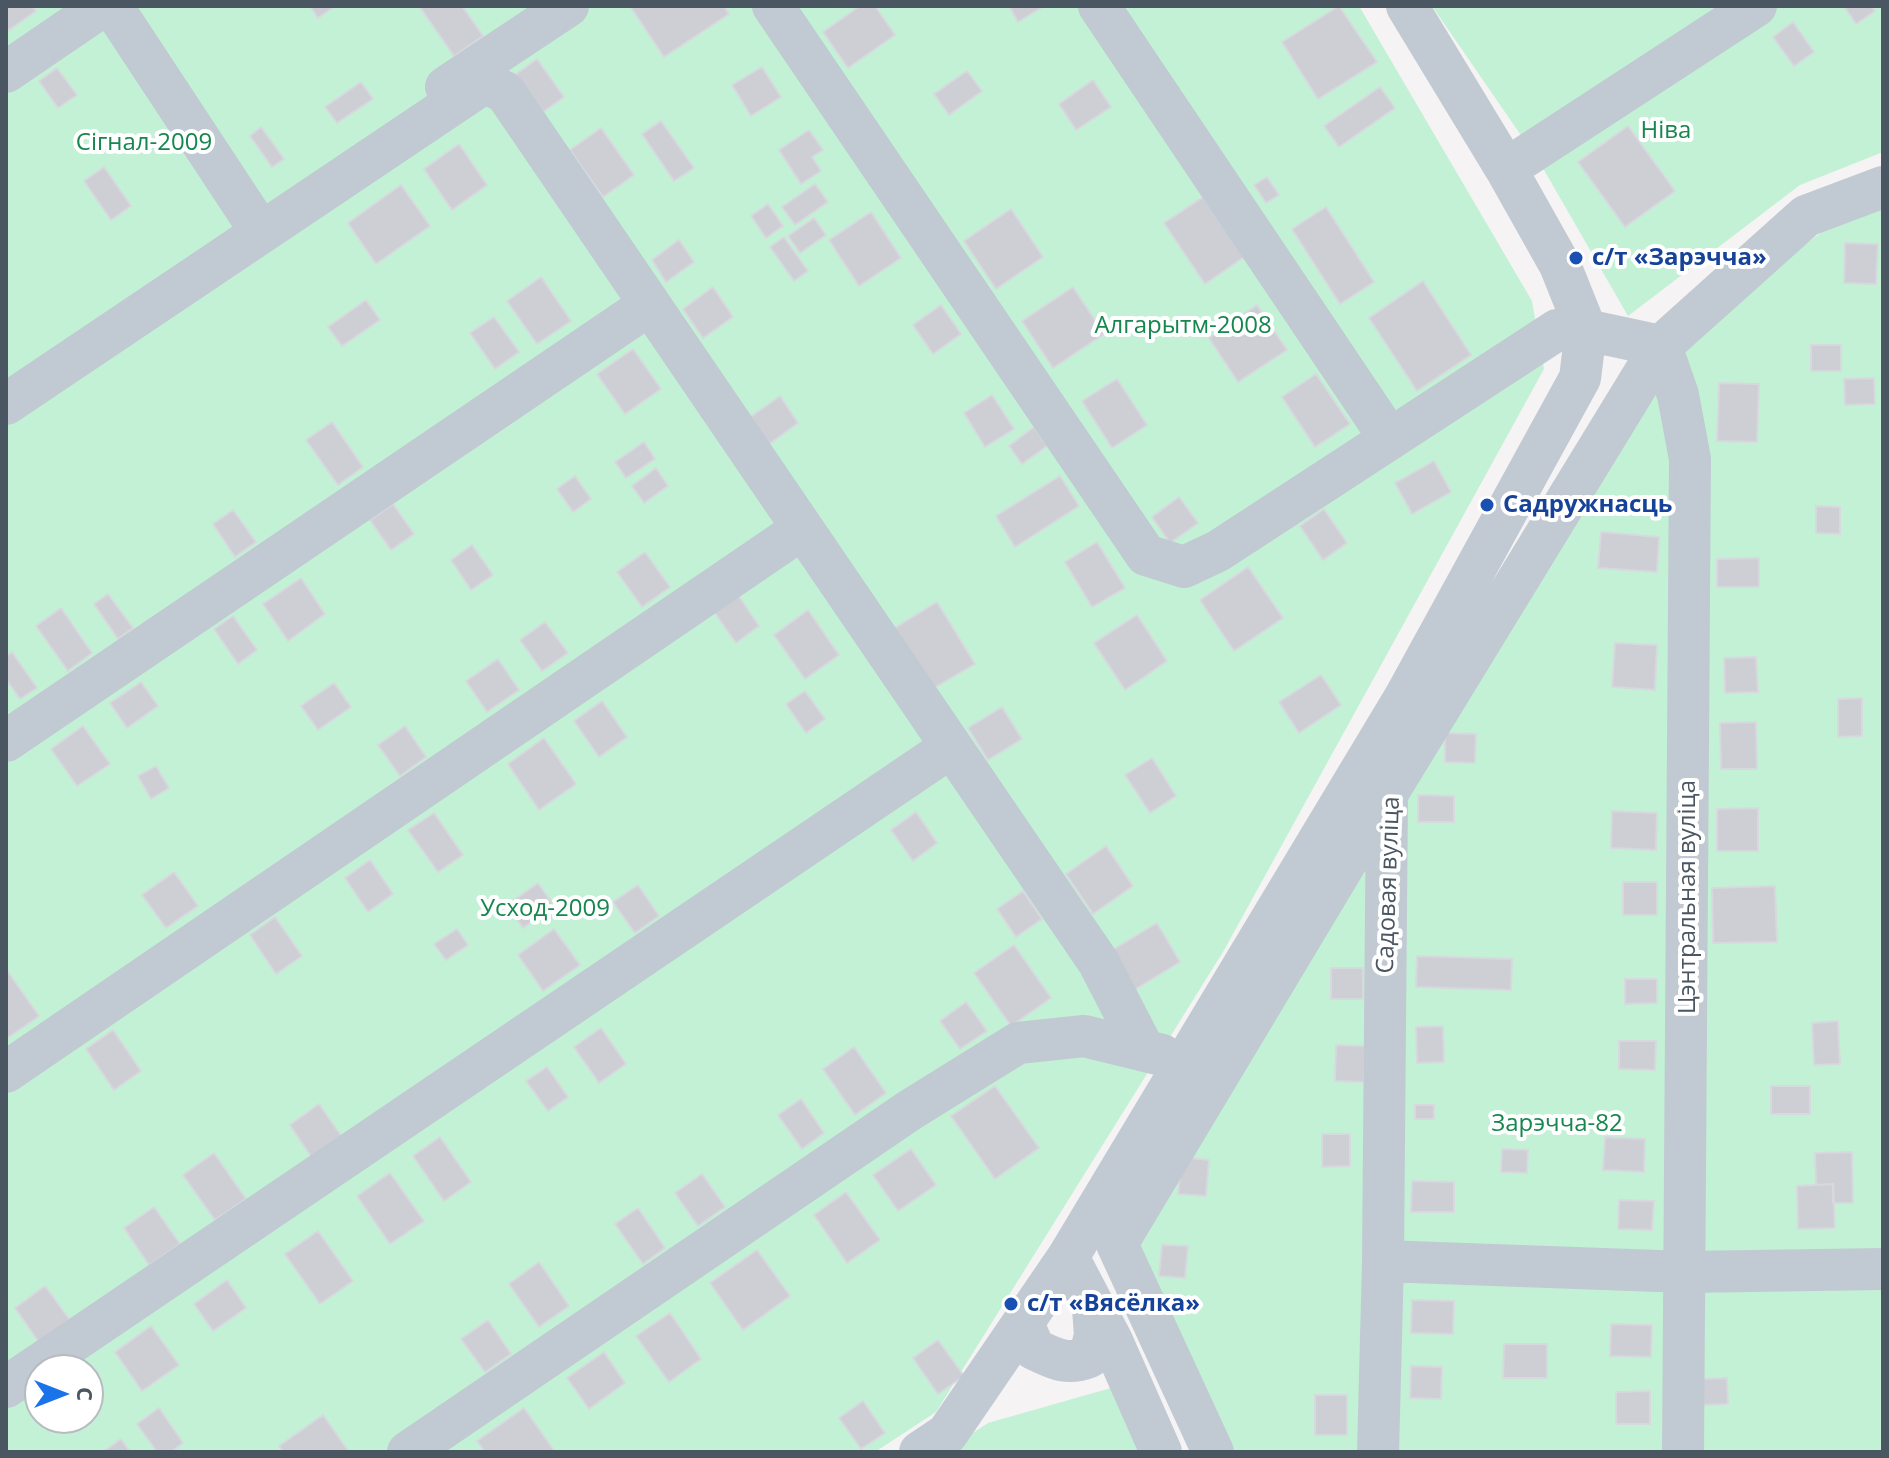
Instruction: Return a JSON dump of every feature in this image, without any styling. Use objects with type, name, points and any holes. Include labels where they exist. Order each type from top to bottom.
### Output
[{"type":"street","points":[[6,72],[103,6]]},
{"type":"street","points":[[112,6],[251,217]]},
{"type":"street","points":[[6,380],[568,6]]},
{"type":"street","points":[[773,6],[1146,555],[1184,567],[1218,551],[1557,330],[1586,330],[1661,346]]},
{"type":"street","points":[[1099,6],[1390,439]]},
{"type":"street","points":[[1506,169],[1756,6]]},
{"type":"street","points":[[920,1452],[947,1434],[1068,1257],[1405,697],[1580,378],[1586,330],[1560,265],[1422,11]]},
{"type":"street","points":[[6,404],[484,83],[505,92],[1099,963],[1144,1050]]},
{"type":"street","name":"Садовая вуліца","points":[[1378,1452],[1387,794],[1661,346],[1806,216],[1883,187]]},
{"type":"street","points":[[6,741],[649,305]]},
{"type":"street","name":"Цэнтральная вуліца","points":[[1661,346],[1678,395],[1690,459],[1683,1452]]},
{"type":"street","points":[[6,1072],[802,529]]},
{"type":"street","points":[[6,1387],[951,747]]},
{"type":"street","points":[[1213,1452],[1117,1244],[1387,794]]},
{"type":"street","points":[[408,1452],[910,1110],[1018,1043],[1084,1036],[1186,1060]]},
{"type":"street","points":[[1068,1257],[1112,1341],[1161,1452]]},
{"type":"street","points":[[1383,1261],[1686,1272],[1883,1269]]},
{"type":"street","points":[[1093,1308],[1095,1336],[1089,1357],[1132,1452]]},
{"type":"street","points":[[1023,1323],[1034,1349],[1054,1359],[1075,1363],[1089,1357]]},
{"type":"green space","name":"Усход-2009","points":[[6,6],[1359,6],[1532,301],[1544,369],[1223,952],[936,1412],[875,1452],[6,1452]]},
{"type":"green space","name":"Ніва","points":[[1432,6],[1883,6],[1883,152],[1800,185],[1628,316],[1540,163]]},
{"type":"green space","name":"Зарэчча-82","points":[[1883,207],[1883,1452],[1194,1452],[1100,1243],[1620,404],[1737,294],[1837,221]]},
{"type":"green space","points":[[1118,1386],[1147,1452],[944,1452],[988,1423]]},
{"type":"building","points":[[6,6],[32,6],[36,11],[9,30],[6,26]]},
{"type":"building","points":[[310,6],[335,6],[318,18]]},
{"type":"building","points":[[419,6],[462,6],[483,36],[454,56]]},
{"type":"building","points":[[630,6],[724,6],[729,14],[664,57]]},
{"type":"building","points":[[860,6],[875,6],[895,35],[848,68],[823,32]]},
{"type":"building","points":[[1009,6],[1044,6],[1018,22]]},
{"type":"building","points":[[1339,6],[1377,62],[1318,99],[1282,42]]},
{"type":"building","points":[[1844,6],[1871,6],[1875,11],[1856,24]]},
{"type":"building","points":[[1793,22],[1814,52],[1794,66],[1773,37]]},
{"type":"building","points":[[537,59],[564,97],[543,112],[516,74]]},
{"type":"building","points":[[762,67],[781,97],[751,116],[732,85]]},
{"type":"building","points":[[57,68],[77,95],[58,108],[39,81]]},
{"type":"building","points":[[967,71],[982,91],[949,115],[934,94]]},
{"type":"building","points":[[1093,80],[1111,107],[1076,130],[1059,104]]},
{"type":"building","points":[[361,82],[373,99],[337,123],[325,107]]},
{"type":"building","points":[[1380,87],[1395,108],[1339,147],[1324,126]]},
{"type":"building","points":[[661,121],[694,168],[674,181],[642,134]]},
{"type":"building","points":[[1628,126],[1675,191],[1625,227],[1578,162]]},
{"type":"building","points":[[261,127],[284,159],[272,167],[250,136]]},
{"type":"building","points":[[601,128],[634,175],[603,197],[570,150]]},
{"type":"building","points":[[809,130],[823,150],[812,157],[821,171],[801,184],[779,150]]},
{"type":"building","points":[[459,144],[487,185],[452,210],[424,169]]},
{"type":"building","points":[[104,167],[131,206],[111,220],[84,181]]},
{"type":"building","points":[[1267,177],[1279,195],[1266,203],[1254,185]]},
{"type":"building","points":[[815,184],[828,202],[795,225],[782,207]]},
{"type":"building","points":[[401,185],[430,226],[376,264],[348,223]]},
{"type":"building","points":[[1203,197],[1244,257],[1205,284],[1164,223]]},
{"type":"building","points":[[768,204],[783,226],[766,238],[751,216]]},
{"type":"building","points":[[1326,207],[1374,282],[1340,304],[1292,229]]},
{"type":"building","points":[[1011,209],[1043,257],[996,289],[964,241]]},
{"type":"building","points":[[871,212],[901,258],[859,286],[829,240]]},
{"type":"building","points":[[814,218],[826,235],[800,253],[788,236]]},
{"type":"building","points":[[784,237],[808,271],[794,281],[770,247]]},
{"type":"building","points":[[679,240],[694,262],[666,282],[652,260]]},
{"type":"building","points":[[1845,243],[1878,244],[1876,284],[1844,283]]},
{"type":"building","points":[[541,277],[571,321],[537,344],[507,301]]},
{"type":"building","points":[[1423,281],[1471,355],[1417,391],[1369,318]]},
{"type":"building","points":[[713,287],[733,317],[703,338],[683,309]]},
{"type":"building","points":[[1073,287],[1104,334],[1053,368],[1022,321]]},
{"type":"building","points":[[366,300],[380,320],[342,346],[328,327]]},
{"type":"building","points":[[941,305],[961,334],[933,354],[913,325]]},
{"type":"building","points":[[1257,305],[1287,350],[1238,382],[1209,338]]},
{"type":"building","points":[[494,317],[519,352],[495,369],[470,333]]},
{"type":"building","points":[[1811,345],[1841,345],[1841,371],[1811,371]]},
{"type":"building","points":[[633,349],[661,389],[625,414],[597,374]]},
{"type":"building","points":[[1316,374],[1350,424],[1315,447],[1282,397]]},
{"type":"building","points":[[1874,378],[1875,404],[1845,405],[1844,379]]},
{"type":"building","points":[[1117,379],[1147,425],[1112,448],[1082,401]]},
{"type":"building","points":[[1719,383],[1759,384],[1757,442],[1717,441]]},
{"type":"building","points":[[992,395],[1014,429],[985,447],[964,413]]},
{"type":"building","points":[[780,396],[798,423],[768,445],[749,418]]},
{"type":"building","points":[[332,422],[363,467],[338,485],[306,440]]},
{"type":"building","points":[[1034,427],[1047,446],[1022,464],[1009,446]]},
{"type":"building","points":[[644,442],[655,459],[626,478],[615,462]]},
{"type":"building","points":[[1434,461],[1451,492],[1412,514],[1395,483]]},
{"type":"building","points":[[656,468],[668,486],[644,503],[632,486]]},
{"type":"building","points":[[575,476],[591,499],[573,512],[557,489]]},
{"type":"building","points":[[1060,476],[1079,506],[1015,547],[996,516]]},
{"type":"building","points":[[1179,497],[1198,523],[1170,543],[1152,517]]},
{"type":"building","points":[[393,504],[414,534],[391,550],[370,520]]},
{"type":"building","points":[[1816,506],[1840,507],[1840,534],[1816,533]]},
{"type":"building","points":[[1324,509],[1347,543],[1323,560],[1300,526]]},
{"type":"building","points":[[233,510],[256,542],[235,557],[213,524]]},
{"type":"building","points":[[1601,532],[1659,537],[1657,572],[1598,568]]},
{"type":"building","points":[[1097,542],[1125,588],[1092,607],[1065,562]]},
{"type":"building","points":[[472,545],[493,575],[471,590],[451,560]]},
{"type":"building","points":[[645,552],[670,587],[642,607],[617,572]]},
{"type":"building","points":[[1759,558],[1759,587],[1717,587],[1717,559]]},
{"type":"building","points":[[1248,567],[1283,618],[1234,651],[1200,600]]},
{"type":"building","points":[[301,578],[325,614],[288,641],[263,604]]},
{"type":"building","points":[[736,592],[759,626],[736,643],[712,609]]},
{"type":"building","points":[[108,594],[133,628],[118,639],[94,604]]},
{"type":"building","points":[[937,602],[975,664],[927,692],[890,631]]},
{"type":"building","points":[[61,608],[92,653],[68,671],[36,626]]},
{"type":"building","points":[[808,610],[839,655],[805,679],[774,635]]},
{"type":"building","points":[[1137,615],[1167,661],[1125,690],[1094,643]]},
{"type":"building","points":[[233,616],[257,650],[238,664],[214,629]]},
{"type":"building","points":[[545,622],[568,653],[542,671],[520,640]]},
{"type":"building","points":[[1615,643],[1657,645],[1655,690],[1612,687]]},
{"type":"building","points":[[12,652],[37,688],[20,699],[6,679],[6,656]]},
{"type":"building","points":[[1756,657],[1758,692],[1725,693],[1724,658]]},
{"type":"building","points":[[498,659],[519,690],[487,712],[466,681]]},
{"type":"building","points":[[1321,675],[1341,705],[1299,733],[1279,702]]},
{"type":"building","points":[[141,682],[158,706],[127,728],[110,703]]},
{"type":"building","points":[[334,683],[351,707],[318,730],[301,706]]},
{"type":"building","points":[[805,691],[825,719],[806,733],[786,704]]},
{"type":"building","points":[[1862,698],[1862,736],[1838,737],[1838,699]]},
{"type":"building","points":[[602,701],[627,737],[599,757],[574,721]]},
{"type":"building","points":[[1002,707],[1022,739],[988,760],[968,728]]},
{"type":"building","points":[[1756,722],[1757,769],[1721,769],[1720,723]]},
{"type":"building","points":[[83,726],[110,764],[77,786],[51,749]]},
{"type":"building","points":[[405,726],[426,757],[400,776],[378,745]]},
{"type":"building","points":[[1445,733],[1476,734],[1475,763],[1445,762]]},
{"type":"building","points":[[544,738],[576,784],[539,810],[508,764]]},
{"type":"building","points":[[1152,758],[1176,796],[1150,813],[1125,775]]},
{"type":"building","points":[[156,766],[169,788],[151,799],[138,776]]},
{"type":"building","points":[[1418,795],[1454,796],[1454,822],[1418,822]]},
{"type":"building","points":[[1758,808],[1758,851],[1717,851],[1717,809]]},
{"type":"building","points":[[1612,811],[1657,813],[1656,850],[1611,848]]},
{"type":"building","points":[[916,812],[937,843],[913,861],[891,830]]},
{"type":"building","points":[[434,813],[463,855],[438,872],[408,830]]},
{"type":"building","points":[[1106,846],[1133,886],[1093,914],[1066,874]]},
{"type":"building","points":[[370,860],[393,894],[368,912],[345,878]]},
{"type":"building","points":[[174,872],[198,906],[166,928],[142,895]]},
{"type":"building","points":[[1623,882],[1657,882],[1657,915],[1623,915]]},
{"type":"building","points":[[538,883],[554,906],[523,928],[507,905]]},
{"type":"building","points":[[638,885],[659,916],[635,933],[613,902]]},
{"type":"building","points":[[1775,886],[1777,942],[1713,943],[1712,888]]},
{"type":"building","points":[[1023,891],[1042,919],[1016,937],[997,909]]},
{"type":"building","points":[[275,917],[302,956],[276,974],[250,935]]},
{"type":"building","points":[[1157,923],[1180,962],[1129,993],[1106,954]]},
{"type":"building","points":[[457,929],[468,945],[446,960],[434,944]]},
{"type":"building","points":[[554,929],[580,965],[543,991],[518,955]]},
{"type":"building","points":[[1014,945],[1051,998],[1011,1026],[974,973]]},
{"type":"building","points":[[1417,956],[1512,959],[1511,990],[1416,987]]},
{"type":"building","points":[[1331,968],[1363,968],[1363,999],[1331,999]]},
{"type":"building","points":[[8,972],[39,1016],[6,1039],[6,974]]},
{"type":"building","points":[[1625,979],[1657,979],[1657,1003],[1625,1004]]},
{"type":"building","points":[[966,1002],[987,1031],[960,1049],[940,1021]]},
{"type":"building","points":[[1838,1021],[1840,1064],[1814,1065],[1812,1023]]},
{"type":"building","points":[[1443,1026],[1444,1062],[1417,1063],[1416,1027]]},
{"type":"building","points":[[601,1028],[626,1064],[599,1083],[574,1047]]},
{"type":"building","points":[[113,1030],[141,1071],[114,1090],[86,1049]]},
{"type":"building","points":[[1619,1041],[1656,1041],[1655,1070],[1619,1069]]},
{"type":"building","points":[[1336,1045],[1365,1046],[1364,1082],[1335,1081]]},
{"type":"building","points":[[854,1047],[886,1093],[855,1115],[823,1069]]},
{"type":"building","points":[[547,1067],[568,1097],[548,1111],[526,1081]]},
{"type":"building","points":[[995,1086],[1039,1148],[995,1179],[951,1116]]},
{"type":"building","points":[[1771,1086],[1810,1086],[1810,1114],[1771,1114]]},
{"type":"building","points":[[801,1099],[824,1133],[802,1149],[778,1115]]},
{"type":"building","points":[[319,1104],[342,1137],[312,1158],[290,1125]]},
{"type":"building","points":[[1415,1105],[1434,1105],[1434,1119],[1415,1119]]},
{"type":"building","points":[[1322,1134],[1350,1134],[1350,1166],[1322,1167]]},
{"type":"building","points":[[440,1137],[471,1182],[444,1201],[413,1156]]},
{"type":"building","points":[[1605,1137],[1645,1139],[1644,1172],[1603,1170]]},
{"type":"building","points":[[911,1149],[936,1185],[898,1211],[873,1175]]},
{"type":"building","points":[[1502,1149],[1528,1150],[1527,1173],[1501,1172]]},
{"type":"building","points":[[1852,1152],[1853,1203],[1833,1203],[1833,1184],[1816,1185],[1815,1153]]},
{"type":"building","points":[[214,1153],[246,1199],[215,1220],[183,1175]]},
{"type":"building","points":[[1182,1157],[1209,1160],[1206,1196],[1178,1194]]},
{"type":"building","points":[[390,1173],[424,1221],[390,1244],[357,1196]]},
{"type":"building","points":[[702,1174],[725,1207],[698,1226],[675,1193]]},
{"type":"building","points":[[1412,1181],[1454,1182],[1454,1212],[1411,1212]]},
{"type":"building","points":[[1833,1184],[1835,1228],[1798,1229],[1797,1186]]},
{"type":"building","points":[[846,1192],[880,1240],[847,1263],[814,1215]]},
{"type":"building","points":[[1619,1200],[1654,1201],[1652,1230],[1618,1229]]},
{"type":"building","points":[[154,1207],[180,1244],[149,1265],[124,1228]]},
{"type":"building","points":[[638,1208],[665,1248],[643,1264],[615,1224]]},
{"type":"building","points":[[318,1231],[353,1281],[320,1304],[285,1254]]},
{"type":"building","points":[[1162,1245],[1188,1246],[1185,1278],[1159,1276]]},
{"type":"building","points":[[757,1250],[790,1296],[743,1330],[710,1283]]},
{"type":"building","points":[[539,1262],[569,1306],[539,1327],[509,1284]]},
{"type":"building","points":[[227,1280],[246,1308],[213,1331],[194,1304]]},
{"type":"building","points":[[45,1286],[72,1323],[41,1345],[15,1308]]},
{"type":"building","points":[[1412,1300],[1454,1301],[1453,1334],[1411,1333]]},
{"type":"building","points":[[670,1313],[701,1359],[669,1382],[636,1336]]},
{"type":"building","points":[[488,1320],[511,1354],[485,1372],[461,1339]]},
{"type":"building","points":[[1611,1324],[1652,1325],[1651,1357],[1610,1356]]},
{"type":"building","points":[[151,1326],[179,1365],[142,1391],[115,1352]]},
{"type":"building","points":[[938,1340],[964,1376],[938,1394],[913,1358]]},
{"type":"building","points":[[1504,1344],[1547,1344],[1547,1378],[1503,1378]]},
{"type":"building","points":[[604,1352],[625,1383],[589,1409],[567,1378]]},
{"type":"building","points":[[1411,1366],[1442,1367],[1441,1399],[1410,1398]]},
{"type":"building","points":[[1727,1378],[1728,1404],[1702,1405],[1701,1379]]},
{"type":"building","points":[[1650,1391],[1650,1424],[1616,1424],[1616,1392]]},
{"type":"building","points":[[1315,1395],[1347,1395],[1347,1435],[1315,1435]]},
{"type":"building","points":[[863,1401],[885,1433],[861,1449],[839,1418]]},
{"type":"building","points":[[159,1408],[183,1443],[171,1452],[157,1452],[137,1424]]},
{"type":"building","points":[[524,1408],[555,1452],[485,1452],[477,1441]]},
{"type":"building","points":[[323,1415],[349,1452],[283,1452],[279,1446]]},
{"type":"building","points":[[121,1439],[130,1452],[103,1452]]},
{"type":"place","name":"с/т «Зарэчча»","points":[[1576,258]]},
{"type":"place","name":"Садружнасць","points":[[1487,505]]},
{"type":"place","name":"с/т «Вясёлка»","points":[[1011,1304]]},
{"type":"park label","name":"Сігнал-2009","points":[[144,143]]},
{"type":"park label","name":"Алгарытм-2008","points":[[1183,326]]}]
